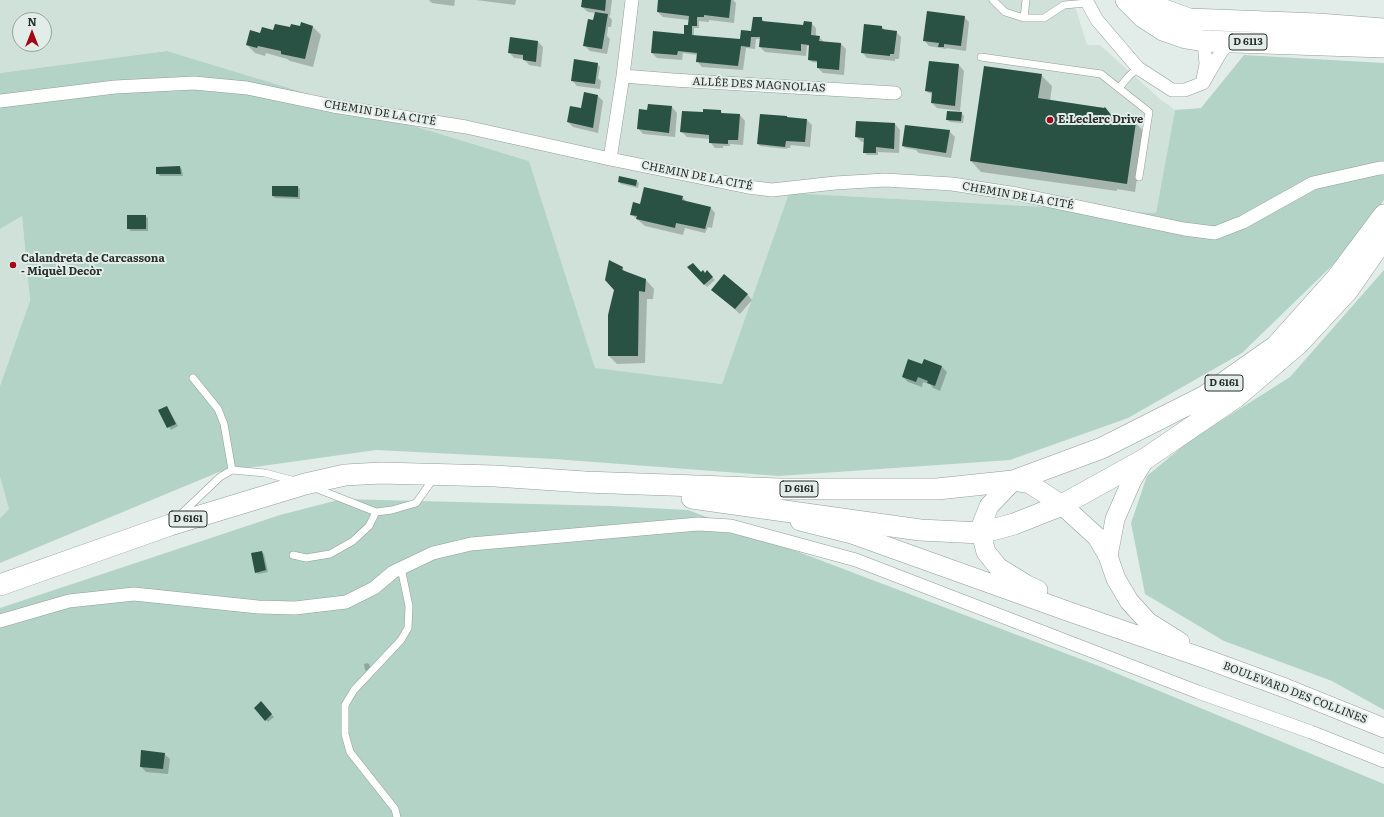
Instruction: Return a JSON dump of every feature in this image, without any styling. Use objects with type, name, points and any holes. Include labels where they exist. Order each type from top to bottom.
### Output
[{"type":"main road","name":"D 6113","points":[[1126,0],[1143,17],[1163,30],[1186,38],[1204,41],[1219,30],[1318,24],[1384,29]]},
{"type":"main road","name":"D 6113","points":[[1151,0],[1164,10],[1219,30],[1384,47]]},
{"type":"main road","name":"D 6161","points":[[0,585],[170,525],[305,484],[346,476],[380,473],[495,476],[585,482],[852,490],[937,489],[1013,481],[1102,448],[1205,396],[1276,346],[1336,279],[1384,215]]},
{"type":"main road","name":"D 6161","points":[[585,482],[912,529],[981,533],[1014,524],[1062,505],[1145,459],[1236,397],[1298,344],[1348,290],[1384,238]]},
{"type":"street","points":[[610,159],[623,76],[632,0]]},
{"type":"street","points":[[1086,2],[1097,20],[1138,68],[1172,90],[1185,90],[1202,83],[1221,52],[1219,30]]},
{"type":"street","points":[[1202,83],[1206,64],[1204,41]]},
{"type":"street","name":"ALLÉE DES MAGNOLIAS","points":[[623,76],[681,81],[895,93]]},
{"type":"street","name":"CHEMIN DE LA CITÉ","points":[[0,101],[115,87],[194,83],[247,88],[333,106],[466,127],[610,159],[748,187],[772,190],[835,183],[885,180],[952,184],[1017,194],[1184,229],[1215,233],[1243,222],[1313,183],[1384,168]]},
{"type":"street","points":[[1108,556],[1115,519],[1132,480],[1145,459]]},
{"type":"street","points":[[1070,612],[1058,600],[1027,585],[998,567],[986,552],[981,533],[982,524],[989,506],[1013,481],[1030,484],[1062,505],[1097,537],[1108,556],[1116,579],[1129,601],[1148,622],[1206,658]]},
{"type":"street","points":[[717,501],[852,534],[1070,612],[1206,658]]},
{"type":"street","points":[[0,621],[69,601],[134,594],[258,607],[295,608],[346,602],[374,588],[393,572],[433,553],[471,544],[698,524],[731,526],[856,560],[1198,692],[1311,732],[1384,761]]},
{"type":"street","name":"BOULEVARD DES COLLINES","points":[[1206,658],[1384,728]]},
{"type":"lane","points":[[993,0],[1005,12],[1024,18],[1044,18],[1064,5],[1086,2]]},
{"type":"lane","points":[[1024,18],[1026,0]]},
{"type":"lane","points":[[981,57],[1101,74],[1149,112],[1140,177]]},
{"type":"lane","points":[[1119,88],[1138,68]]},
{"type":"lane","points":[[193,378],[218,409],[224,424],[232,470]]},
{"type":"lane","points":[[170,525],[220,477],[232,470],[265,473],[305,484],[376,512],[392,510],[416,503],[436,475]]},
{"type":"lane","points":[[292,554],[306,558],[330,554],[354,541],[369,526],[376,512]]},
{"type":"lane","points":[[397,817],[395,809],[350,752],[344,734],[346,704],[354,690],[401,640],[408,628],[409,606],[401,568]]},
{"type":"shaded area","points":[[0,0],[1073,0],[1087,45],[1100,45],[1160,99],[1175,110],[1156,213],[789,193],[722,384],[595,369],[529,161],[167,51],[0,73]]},
{"type":"shaded area","name":"Calandreta de Carcassona - Miquèl Decòr","points":[[22,216],[30,302],[0,386],[0,229]]},
{"type":"shaded area","points":[[0,477],[9,509],[0,518]]},
{"type":"green space","points":[[167,51],[529,161],[595,368],[722,384],[789,193],[1156,213],[1175,110],[1201,108],[1244,55],[1384,63],[1384,200],[1343,255],[1242,353],[1128,418],[1010,460],[779,476],[554,459],[376,450],[219,472],[0,563],[0,518],[9,509],[0,477],[0,386],[30,301],[22,216],[0,229],[0,73]]},
{"type":"green space","points":[[1384,270],[1384,710],[1332,681],[1224,641],[1145,594],[1131,523],[1147,476],[1189,441],[1290,377]]},
{"type":"green space","points":[[342,499],[611,506],[688,510],[1099,666],[1384,784],[1384,817],[0,817],[0,608],[280,515]]},
{"type":"building","points":[[582,0],[606,0],[605,11],[581,7]]},
{"type":"building","points":[[658,0],[731,0],[729,18],[704,15],[704,17],[697,17],[697,26],[692,26],[692,35],[740,39],[741,30],[751,31],[753,17],[762,17],[762,21],[803,25],[804,21],[812,22],[811,35],[820,36],[819,41],[841,43],[839,70],[817,68],[817,61],[808,60],[809,45],[801,44],[801,51],[759,47],[760,37],[751,37],[750,47],[741,46],[738,66],[696,62],[697,53],[678,51],[677,55],[651,53],[653,31],[684,34],[684,25],[688,25],[689,16],[657,12]]},
{"type":"building","points":[[927,11],[965,16],[961,46],[944,44],[944,47],[938,47],[939,43],[923,41]]},
{"type":"building","points":[[595,12],[608,14],[602,49],[583,46],[588,19],[593,20]]},
{"type":"building","points":[[301,22],[313,26],[305,59],[281,54],[281,51],[246,45],[250,30],[260,33],[262,27],[273,30],[275,24],[290,27],[291,24],[300,26]]},
{"type":"building","points":[[864,24],[882,26],[882,29],[897,31],[894,54],[890,54],[890,56],[861,53]]},
{"type":"building","points":[[510,37],[538,41],[536,62],[523,60],[523,55],[508,53]]},
{"type":"building","points":[[574,59],[598,63],[595,84],[571,81]]},
{"type":"building","points":[[929,61],[959,64],[955,106],[931,103],[932,92],[925,91]]},
{"type":"building","points":[[984,66],[1042,74],[1038,98],[1105,107],[1115,120],[1136,122],[1127,184],[970,161]]},
{"type":"building","points":[[584,92],[598,95],[593,128],[567,122],[570,106],[581,108]]},
{"type":"building","points":[[648,104],[672,106],[669,133],[637,129],[639,109],[647,110]]},
{"type":"building","points":[[703,109],[721,110],[721,113],[740,114],[738,140],[728,140],[728,144],[709,143],[709,135],[680,132],[682,111],[703,112]]},
{"type":"building","points":[[947,111],[962,112],[961,121],[946,120]]},
{"type":"building","points":[[760,114],[807,119],[805,142],[786,141],[785,147],[757,144]]},
{"type":"building","points":[[856,121],[895,123],[894,149],[876,147],[876,153],[863,153],[864,138],[855,137]]},
{"type":"building","points":[[905,125],[950,130],[946,153],[902,146]]},
{"type":"building","points":[[180,166],[181,174],[156,174],[156,167]]},
{"type":"building","points":[[619,176],[637,180],[636,186],[618,182]]},
{"type":"building","points":[[272,186],[298,186],[298,197],[272,196]]},
{"type":"building","points":[[644,187],[683,196],[682,200],[711,207],[705,229],[676,223],[675,228],[636,219],[637,216],[630,215],[633,202],[640,204]]},
{"type":"building","points":[[127,215],[146,215],[146,229],[127,229]]},
{"type":"building","points":[[609,260],[623,267],[622,270],[646,279],[645,292],[639,291],[638,356],[608,356],[608,315],[614,290],[605,280]]},
{"type":"building","points":[[693,263],[701,272],[703,270],[705,273],[707,270],[713,277],[704,285],[687,267]]},
{"type":"building","points":[[724,274],[748,294],[735,309],[711,290]]},
{"type":"building","points":[[908,359],[922,364],[924,359],[942,366],[935,386],[918,377],[916,382],[902,377]]},
{"type":"building","points":[[167,406],[176,424],[167,428],[158,410]]},
{"type":"building","points":[[262,551],[266,570],[255,573],[251,553]]},
{"type":"building","points":[[261,701],[272,714],[265,721],[254,708]]},
{"type":"building","points":[[141,750],[165,753],[163,769],[140,767]]},
{"type":"place","name":"E.Leclerc Drive","points":[[1050,120]]},
{"type":"place","name":"Calandreta de Carcassona - Miquèl Decòr","points":[[13,265]]}]
